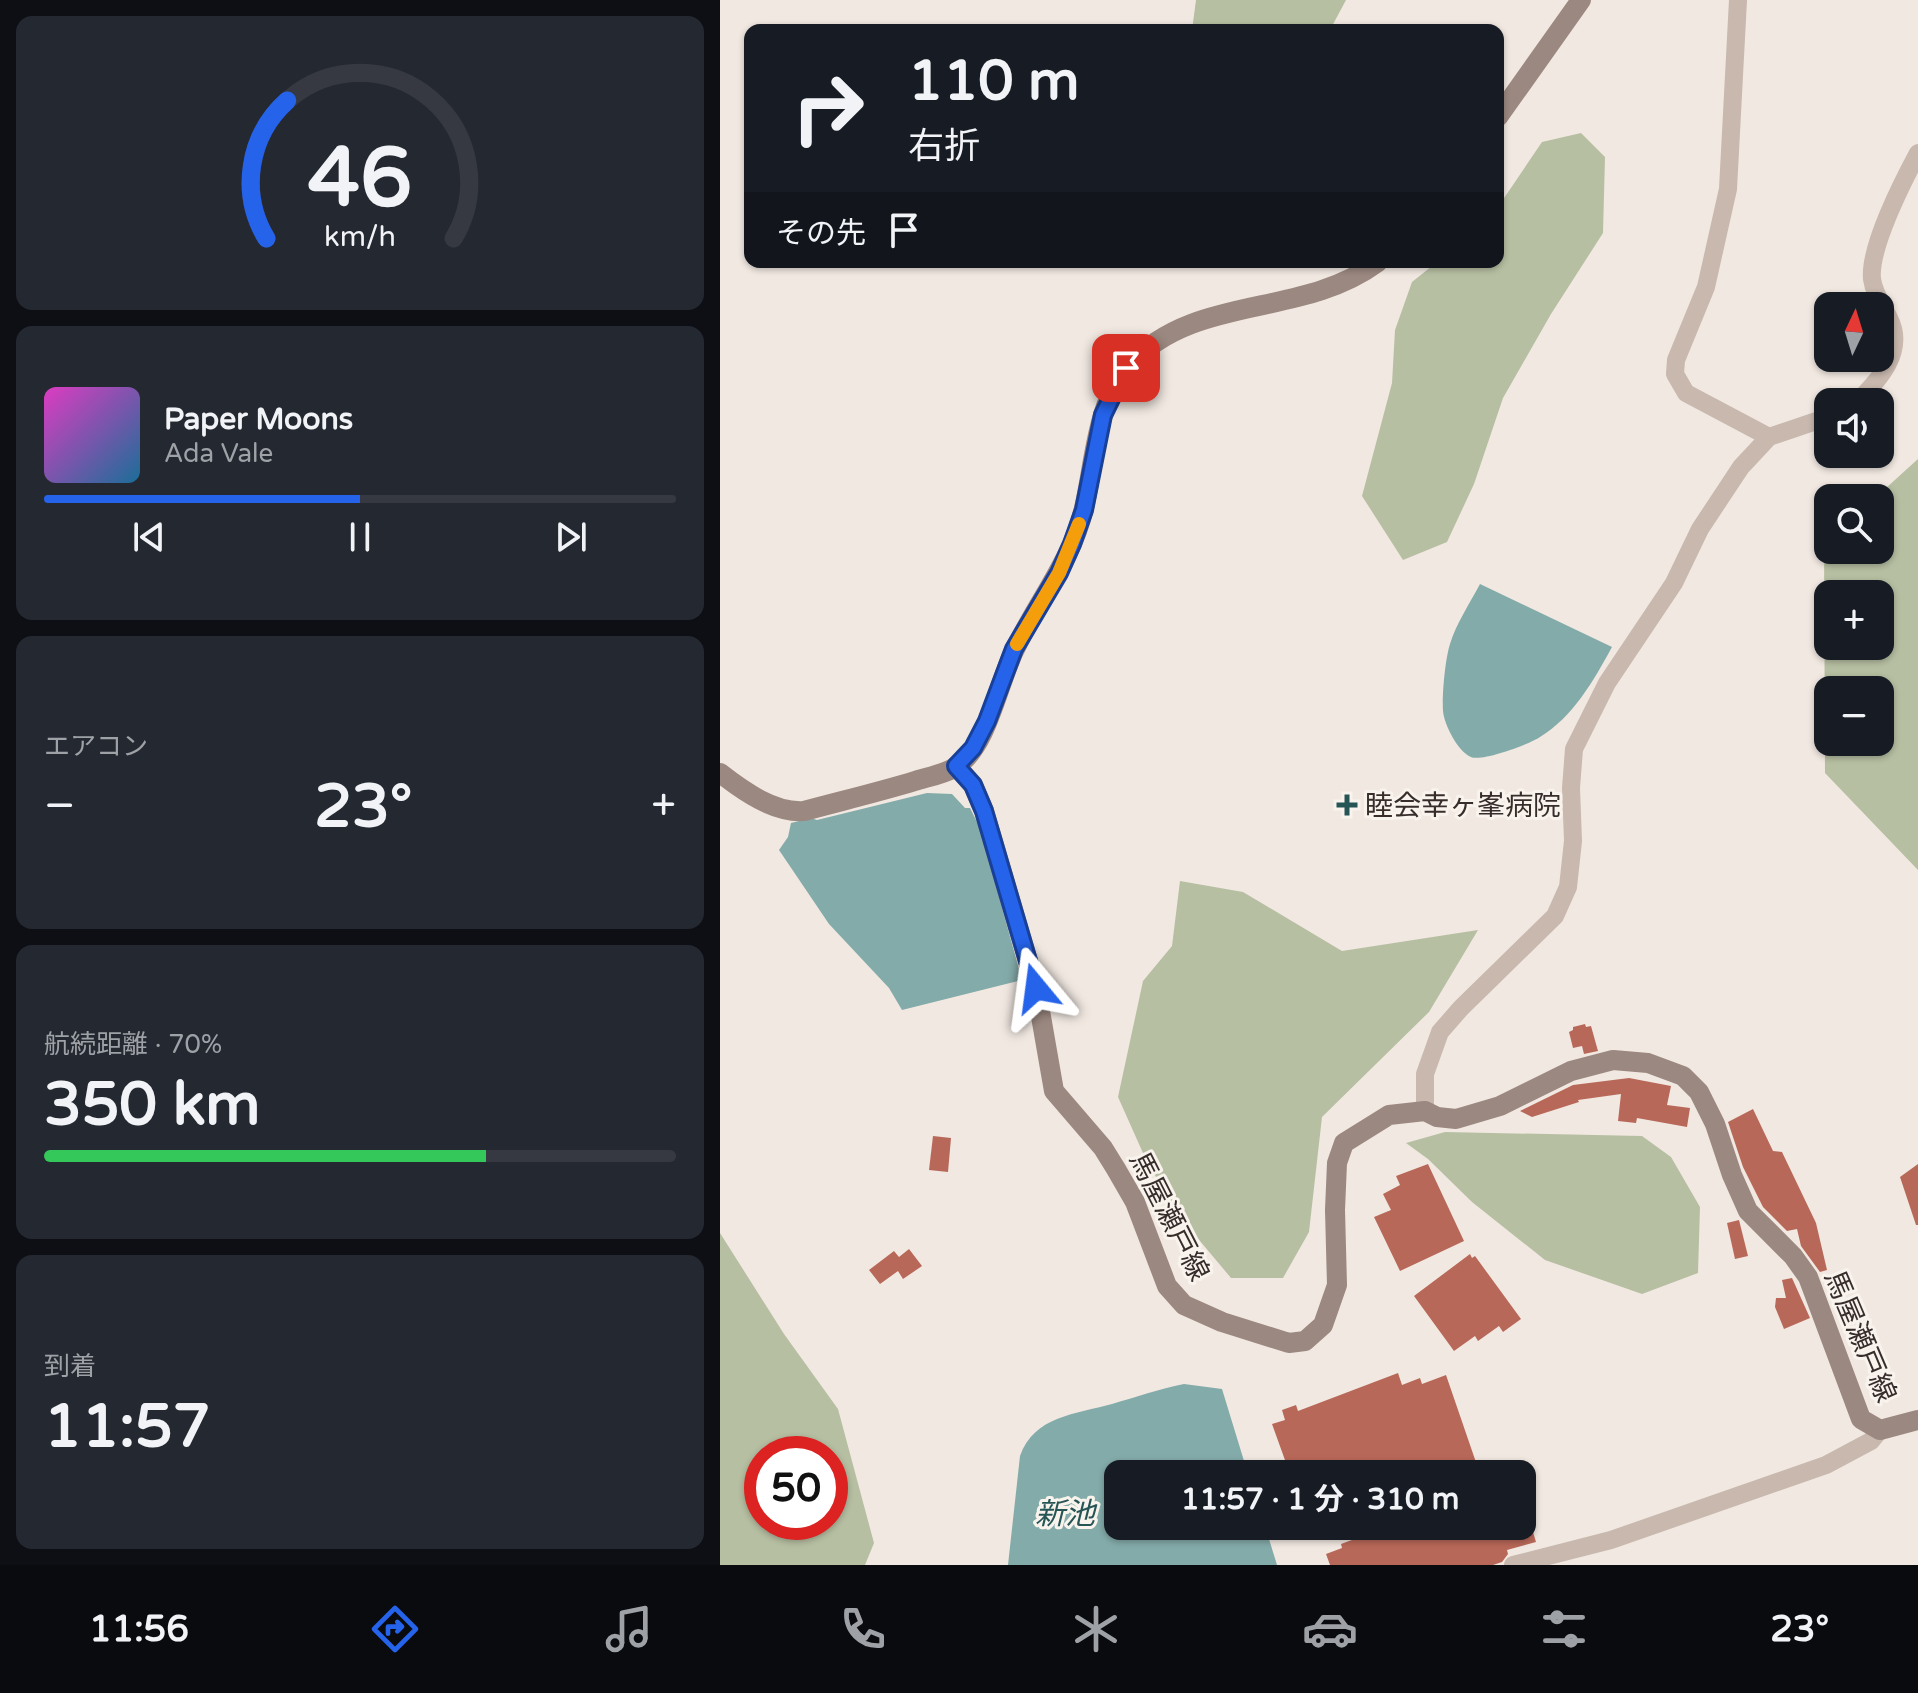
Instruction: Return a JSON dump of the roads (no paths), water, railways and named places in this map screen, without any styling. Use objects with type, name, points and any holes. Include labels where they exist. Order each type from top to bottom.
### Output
[{"type":"main road","points":[[1504,109],[1581,0]]},
{"type":"main road","points":[[720,773],[746,791],[790,812],[896,786],[956,766],[973,748],[987,721],[1014,649],[1059,573],[1072,544],[1084,510],[1103,415],[1126,368],[1146,347],[1166,333],[1227,313],[1328,290],[1370,268]]},
{"type":"main road","name":"馬屋瀬戸線","points":[[956,766],[973,785],[984,811],[1036,988],[1054,1091],[1103,1148],[1116,1169],[1135,1202],[1167,1286],[1184,1305],[1222,1322],[1289,1343],[1305,1341],[1323,1325],[1337,1285],[1337,1163],[1344,1143],[1389,1115],[1425,1111],[1437,1117],[1456,1119],[1500,1106],[1571,1071],[1613,1060],[1648,1063],[1683,1076],[1699,1092],[1715,1124],[1748,1211],[1793,1256],[1808,1277],[1861,1419],[1880,1430],[1918,1420]]},
{"type":"street","points":[[1738,0],[1728,189],[1706,287],[1676,360],[1675,374],[1686,393],[1769,437]]},
{"type":"street","points":[[1868,388],[1893,358],[1896,337],[1892,322],[1876,294],[1872,278],[1874,265],[1881,236],[1918,153]]},
{"type":"street","points":[[1425,1111],[1425,1074],[1440,1032],[1555,916],[1568,887],[1573,841],[1571,788],[1574,749],[1600,696],[1674,583],[1700,529],[1741,467],[1769,437],[1814,422]]},
{"type":"street","points":[[1513,1565],[1611,1540],[1826,1465],[1871,1441],[1880,1430]]},
{"type":"water","points":[[1480,584],[1612,647],[1582,697],[1552,729],[1517,748],[1477,758],[1466,754],[1452,737],[1443,704],[1450,644]]},
{"type":"water","points":[[927,793],[952,794],[965,808],[970,808],[980,828],[1022,980],[902,1010],[889,988],[829,924],[779,850],[788,837],[791,823],[811,818],[817,820]]},
{"type":"water","name":"新池","points":[[1184,1384],[1222,1389],[1244,1460],[1104,1460],[1104,1540],[1269,1540],[1277,1565],[1008,1565],[1020,1456],[1035,1432],[1071,1414]]},
{"type":"place","name":"睦会幸ヶ峯病院","points":[[1347,805]]}]
